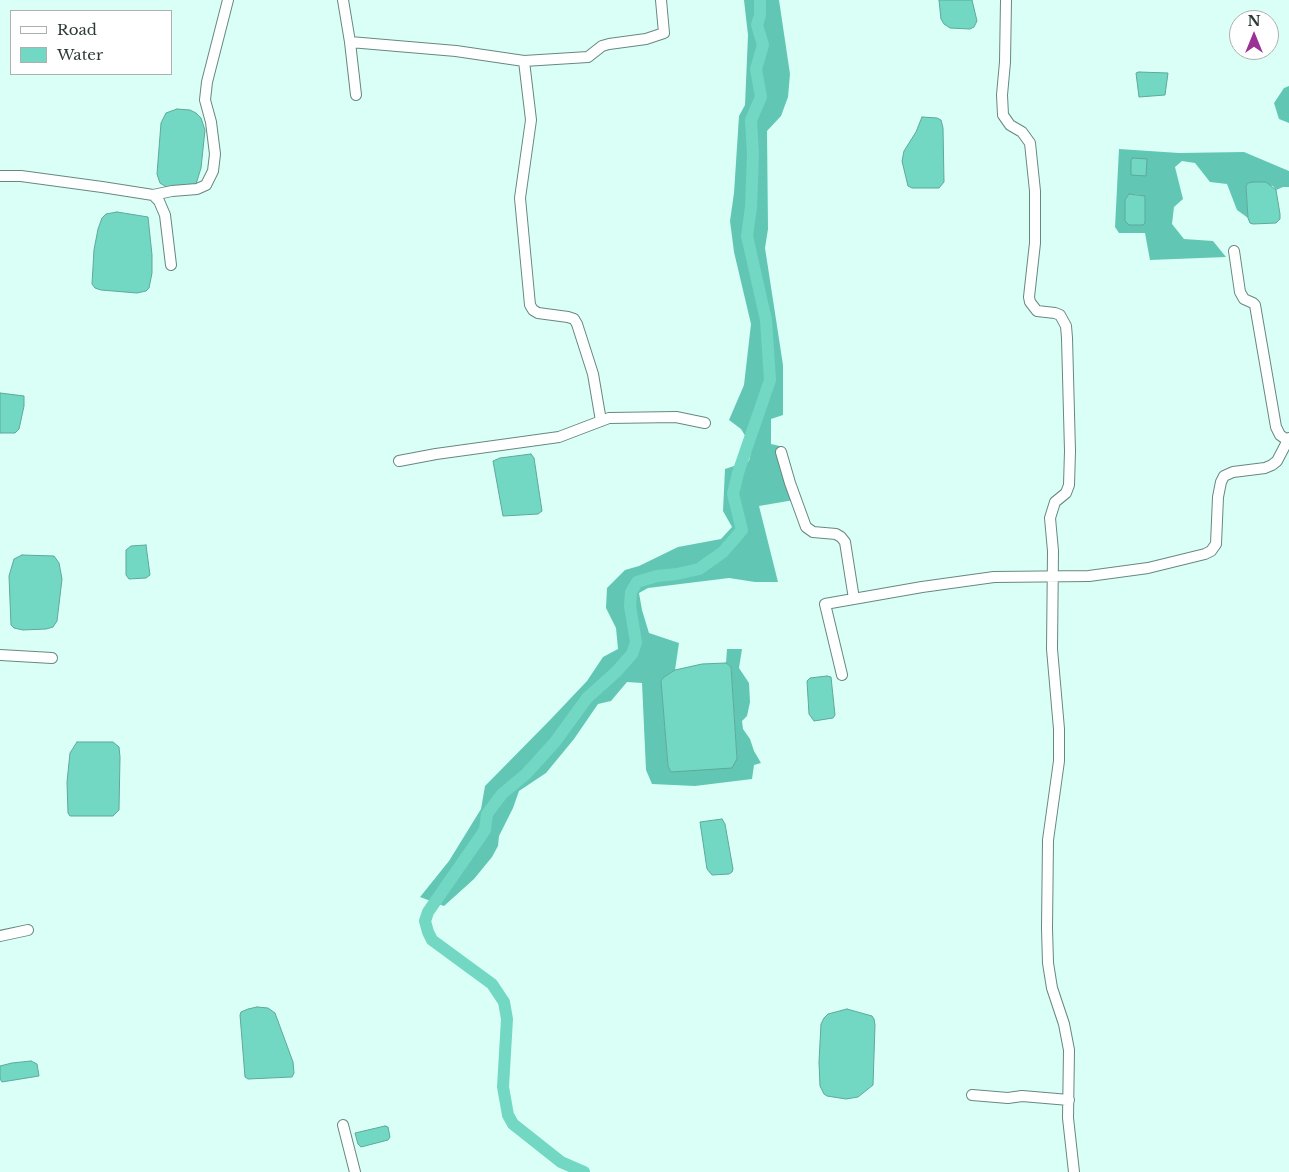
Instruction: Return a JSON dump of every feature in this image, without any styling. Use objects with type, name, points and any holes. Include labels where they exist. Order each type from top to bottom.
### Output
[{"type":"street","points":[[0,176],[21,176],[102,186],[153,195],[197,189],[206,185],[213,171],[215,154],[211,122],[205,100],[206,91],[228,0]]},
{"type":"street","points":[[343,0],[356,95]]},
{"type":"street","points":[[350,42],[456,51],[524,61],[588,57],[602,46],[646,39],[664,33],[661,0]]},
{"type":"street","points":[[1006,0],[1005,62],[1002,95],[1003,116],[1010,125],[1022,132],[1030,143],[1035,191],[1035,243],[1029,297],[1030,302],[1037,310],[1055,313],[1060,316],[1066,326],[1068,338],[1069,485],[1066,493],[1055,502],[1050,518],[1053,576],[1052,649],[1059,729],[1059,761],[1048,840],[1048,963],[1052,988],[1064,1024],[1069,1050],[1068,1118],[1074,1172]]},
{"type":"street","points":[[524,61],[531,120],[520,198],[530,305],[538,314],[568,317],[574,319],[578,324],[593,374],[601,421]]},
{"type":"street","points":[[153,195],[159,201],[166,216],[171,265]]},
{"type":"street","points":[[842,674],[825,604],[994,577],[1089,576],[1148,568],[1189,559],[1211,551],[1216,544],[1218,497],[1220,482],[1224,476],[1233,472],[1265,468],[1272,465],[1277,461],[1288,439],[1280,434],[1276,428],[1255,305],[1244,299],[1240,292],[1234,251]]},
{"type":"street","points":[[399,461],[446,452],[559,437],[609,418],[661,416],[705,423]]},
{"type":"street","points":[[781,452],[806,527],[812,532],[836,534],[844,542],[854,599]]},
{"type":"street","points":[[0,655],[52,658]]},
{"type":"street","points":[[0,936],[28,930]]},
{"type":"street","points":[[972,1095],[1008,1098],[1022,1096],[1069,1100]]},
{"type":"street","points":[[343,1125],[355,1172]]},
{"type":"shaded area","points":[[744,0],[779,0],[790,74],[788,97],[781,116],[767,131],[768,229],[765,248],[783,365],[783,415],[771,419],[771,444],[784,447],[794,500],[759,506],[778,582],[755,582],[729,578],[648,588],[639,593],[649,633],[679,643],[675,670],[661,681],[668,766],[671,771],[737,759],[731,667],[726,663],[727,649],[742,649],[739,668],[749,683],[750,702],[747,716],[742,721],[743,729],[750,739],[761,763],[754,765],[752,779],[695,786],[652,784],[646,770],[642,683],[627,682],[611,701],[598,704],[574,739],[546,773],[519,791],[492,857],[474,879],[444,906],[420,897],[449,861],[481,809],[485,786],[587,681],[603,657],[618,649],[616,628],[606,608],[607,588],[625,570],[639,566],[678,547],[721,539],[732,527],[723,511],[725,469],[749,461],[752,447],[741,429],[729,420],[744,385],[751,324],[734,252],[730,221],[734,193],[739,116],[745,105],[748,35]]},
{"type":"shaded area","points":[[1289,86],[1289,123],[1279,119],[1274,103],[1284,88]]},
{"type":"shaded area","points":[[1119,149],[1179,153],[1244,152],[1289,171],[1289,187],[1276,190],[1273,186],[1253,182],[1248,183],[1246,186],[1248,218],[1237,210],[1227,184],[1210,182],[1195,163],[1182,161],[1175,167],[1183,199],[1174,207],[1172,224],[1184,239],[1213,241],[1226,257],[1150,260],[1145,233],[1119,233],[1115,227]],"holes":[[[1129,194],[1140,195],[1143,225],[1127,224],[1125,200]]]},
{"type":"water","points":[[939,0],[972,0],[977,21],[974,27],[970,29],[950,28],[944,24],[941,19]]},
{"type":"water","points":[[1136,73],[1168,73],[1165,95],[1139,97]]},
{"type":"water","points":[[177,109],[190,110],[201,118],[205,130],[201,168],[196,184],[184,188],[168,188],[160,183],[157,174],[161,123],[166,113]]},
{"type":"water","points":[[922,117],[941,120],[943,128],[944,182],[939,188],[912,188],[908,186],[902,161],[904,151],[916,132]]},
{"type":"water","points":[[1133,158],[1147,159],[1146,176],[1131,175],[1131,160]]},
{"type":"water","points":[[1266,182],[1276,190],[1280,219],[1276,223],[1250,223],[1246,186],[1248,183]]},
{"type":"water","points":[[1129,194],[1145,196],[1145,223],[1143,225],[1129,225],[1125,221],[1125,200]]},
{"type":"water","points":[[117,212],[148,217],[152,273],[149,288],[146,291],[137,293],[101,290],[95,288],[92,284],[94,250],[98,229],[102,218],[106,214]]},
{"type":"water","points":[[0,393],[24,396],[19,429],[15,433],[0,433]]},
{"type":"water","points":[[531,454],[534,458],[542,511],[538,514],[503,516],[493,461],[500,458]]},
{"type":"water","points":[[146,545],[150,575],[146,578],[129,579],[126,575],[126,550],[131,546]]},
{"type":"water","points":[[22,555],[54,556],[59,563],[62,579],[57,621],[53,627],[23,630],[14,628],[11,625],[9,576],[14,559]]},
{"type":"water","points":[[726,663],[731,667],[737,759],[732,768],[671,772],[668,766],[661,681],[675,670],[702,664]]},
{"type":"water","points":[[831,677],[835,715],[833,718],[814,721],[809,714],[807,681],[810,678]]},
{"type":"water","points":[[77,742],[113,742],[119,747],[119,810],[113,816],[70,816],[68,813],[67,782],[70,753]]},
{"type":"water","points":[[722,819],[725,824],[733,869],[729,874],[712,875],[707,869],[700,822]]},
{"type":"water","points":[[257,1007],[268,1008],[275,1013],[293,1062],[294,1073],[292,1077],[248,1079],[245,1077],[240,1015],[241,1012]]},
{"type":"water","points":[[847,1009],[872,1016],[875,1025],[873,1085],[858,1097],[846,1099],[824,1094],[820,1086],[819,1062],[821,1024],[824,1018],[828,1014]]},
{"type":"water","points":[[31,1061],[37,1064],[39,1076],[2,1082],[0,1079],[0,1066]]},
{"type":"water","points":[[385,1126],[388,1127],[390,1137],[388,1140],[361,1147],[358,1144],[355,1133]]},
{"type":"waterway","points":[[584,1172],[561,1162],[513,1124],[508,1115],[503,1087],[507,1019],[504,1002],[492,984],[432,940],[425,921],[428,912],[485,830],[487,814],[502,794],[526,774],[555,742],[587,698],[616,672],[632,654],[636,642],[630,606],[631,592],[637,582],[657,576],[699,569],[723,552],[742,530],[733,494],[738,473],[770,380],[766,320],[747,236],[751,207],[753,154],[751,120],[761,97],[756,69],[763,45],[757,25],[760,15],[760,0]]}]
